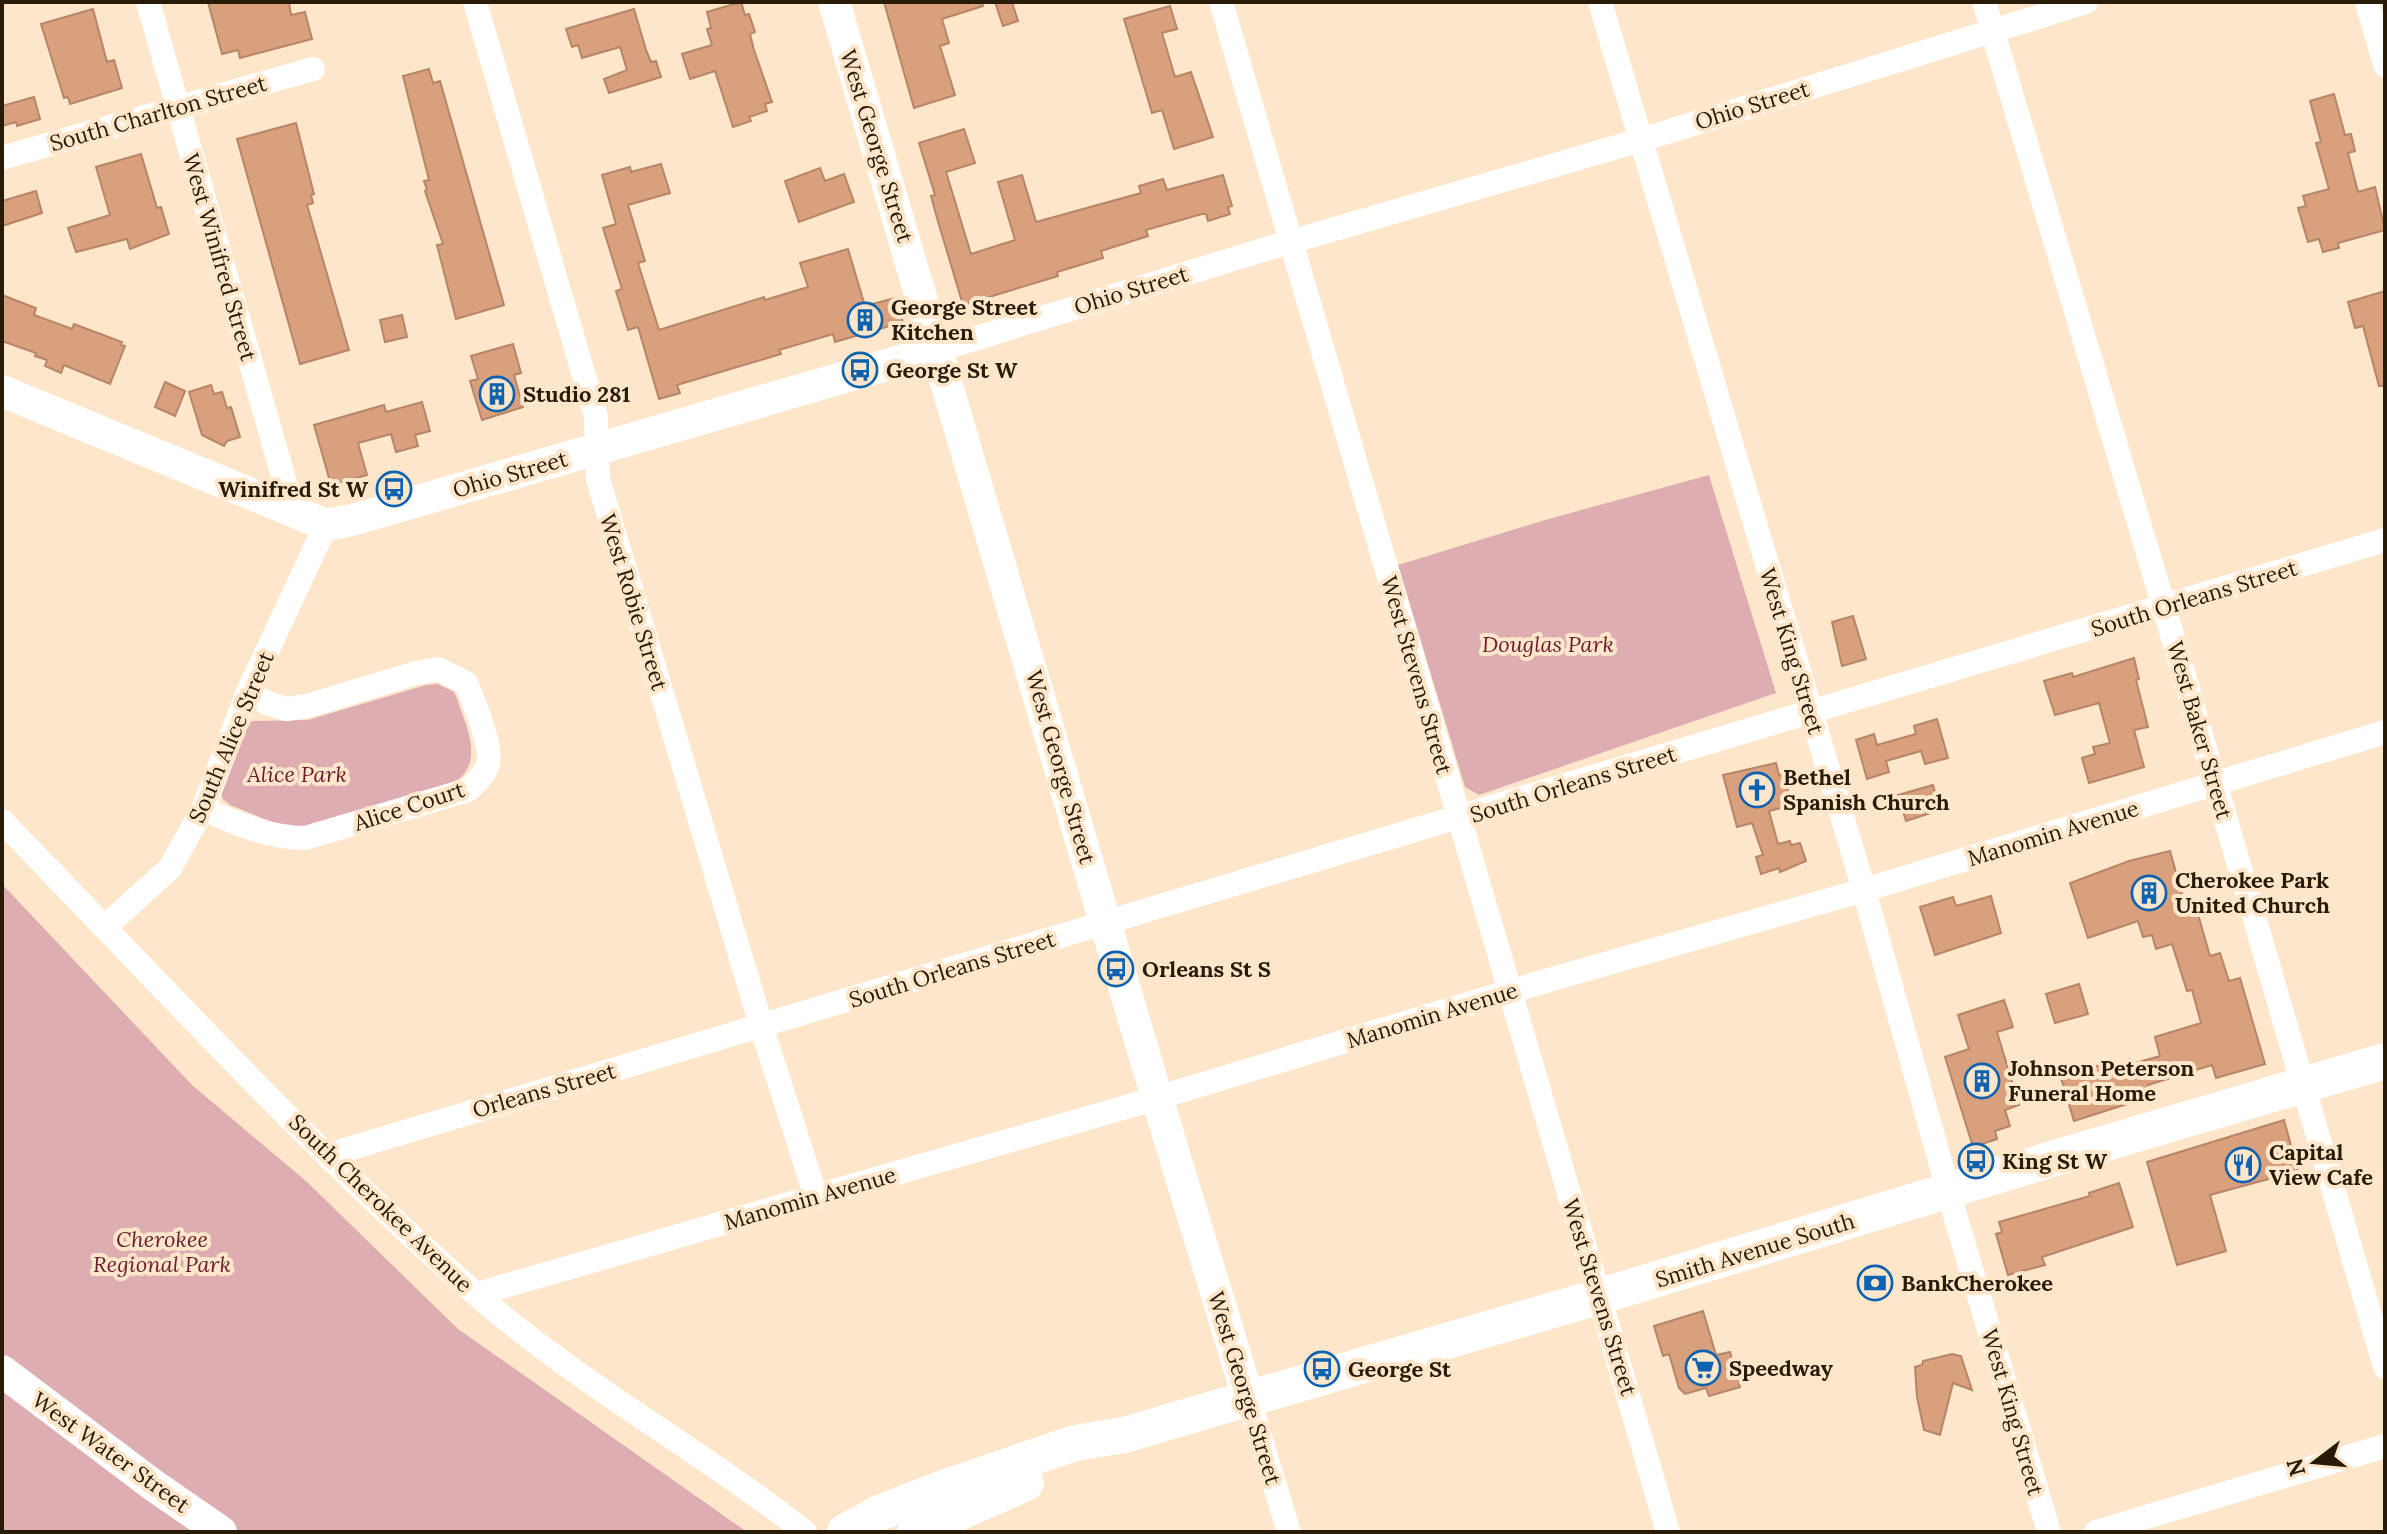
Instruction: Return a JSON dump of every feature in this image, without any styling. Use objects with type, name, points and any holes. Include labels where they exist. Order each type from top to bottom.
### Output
[{"type":"main road","name":"Smith Avenue South","points":[[845,1532],[879,1513],[946,1487],[1075,1443],[1124,1435],[1601,1296],[2385,1061]]},
{"type":"main road","name":"Smith Avenue South","points":[[915,1532],[1079,1460],[1124,1435]]},
{"type":"street","name":"West Winifred Street","points":[[148,2],[293,511]]},
{"type":"street","name":"West Robie Street","points":[[475,2],[596,417],[598,479],[761,1025],[816,1197]]},
{"type":"street","name":"West George Street","points":[[834,2],[1157,1098],[1289,1532]]},
{"type":"street","name":"West Stevens Street","points":[[1221,2],[1668,1532]]},
{"type":"street","name":"West King Street","points":[[1600,2],[1864,890],[1948,1192],[2049,1532]]},
{"type":"street","name":"West Baker Street","points":[[1984,2],[2385,1367]]},
{"type":"street","name":"Ohio Street","points":[[326,525],[938,350],[1290,242],[1641,140],[2086,2]]},
{"type":"street","points":[[2367,2],[2385,65]]},
{"type":"street","name":"South Charlton Street","points":[[2,158],[313,69]]},
{"type":"street","points":[[2,391],[326,525]]},
{"type":"street","name":"South Alice Street","points":[[105,927],[170,868],[203,809],[248,692],[326,525]]},
{"type":"street","name":"South Orleans Street","points":[[761,1025],[2385,540]]},
{"type":"street","name":"Alice Court","points":[[203,809],[262,833],[282,838],[305,838],[468,790],[489,762],[486,742],[466,683],[438,669],[307,706],[286,709],[248,692]]},
{"type":"street","name":"Manomin Avenue","points":[[477,1294],[1864,890],[2385,732]]},
{"type":"street","name":"South Cherokee Avenue","points":[[2,821],[328,1155],[477,1294],[546,1350],[805,1532]]},
{"type":"street","name":"Orleans Street","points":[[328,1155],[761,1025]]},
{"type":"street","name":"West Water Street","points":[[2,1371],[153,1485],[221,1532]]},
{"type":"street","points":[[2096,1532],[2385,1446]]},
{"type":"green space","name":"Douglas Park","points":[[1709,475],[1776,693],[1479,795],[1465,787],[1398,565]]},
{"type":"green space","name":"Alice Park","points":[[438,684],[454,692],[470,742],[470,763],[457,781],[302,828],[284,827],[230,805],[223,799],[219,789],[245,727],[252,721],[308,720]]},
{"type":"green space","name":"Cherokee Regional Park","points":[[2,884],[192,1085],[306,1181],[458,1329],[747,1532],[2,1532]]},
{"type":"building","points":[[208,2],[289,2],[291,15],[305,12],[312,39],[240,58],[238,50],[222,54]]},
{"type":"building","points":[[741,2],[755,32],[750,34],[772,102],[765,104],[767,111],[733,127],[715,71],[690,79],[682,54],[712,45],[707,29],[711,28],[707,12]]},
{"type":"building","points":[[884,2],[982,2],[983,6],[942,19],[949,43],[940,46],[955,95],[914,108]]},
{"type":"building","points":[[995,2],[1012,2],[1018,21],[1003,26]]},
{"type":"building","points":[[1170,6],[1177,29],[1162,33],[1175,77],[1191,72],[1213,137],[1174,149],[1162,110],[1152,113],[1124,19]]},
{"type":"building","points":[[93,9],[107,62],[114,60],[122,88],[70,104],[68,97],[64,98],[41,24]]},
{"type":"building","points":[[634,9],[646,50],[651,62],[656,61],[661,77],[609,93],[604,79],[627,70],[620,47],[582,58],[578,45],[572,47],[566,29]]},
{"type":"building","points":[[429,69],[433,83],[440,81],[504,305],[456,319],[437,245],[443,244],[425,191],[424,181],[429,180],[403,76]]},
{"type":"building","points":[[2334,94],[2345,135],[2351,134],[2355,151],[2348,153],[2358,192],[2375,187],[2385,230],[2338,243],[2339,248],[2323,252],[2319,239],[2308,242],[2298,208],[2306,206],[2303,196],[2329,189],[2316,143],[2321,142],[2310,101]]},
{"type":"building","points":[[34,97],[40,119],[17,126],[16,122],[2,126],[2,106]]},
{"type":"building","points":[[296,123],[314,194],[311,195],[313,203],[307,205],[349,350],[300,364],[237,139]]},
{"type":"building","points":[[964,129],[975,163],[946,172],[971,254],[1015,240],[998,182],[1022,175],[1036,222],[1141,193],[1139,186],[1163,179],[1167,190],[1223,175],[1232,206],[1228,207],[1230,214],[1208,221],[1206,214],[1202,214],[1146,230],[1148,236],[1101,251],[1103,258],[1057,272],[1058,276],[963,305],[919,143]]},
{"type":"building","points":[[141,154],[157,208],[161,207],[169,234],[130,249],[127,239],[76,252],[68,228],[110,215],[96,167]]},
{"type":"building","points":[[661,164],[670,193],[628,205],[645,261],[638,263],[659,330],[764,297],[765,300],[808,287],[800,263],[848,249],[865,306],[895,298],[903,322],[835,342],[833,334],[779,350],[781,354],[677,385],[680,393],[659,399],[638,327],[628,330],[616,291],[622,289],[603,228],[616,224],[602,175],[630,167],[631,172]]},
{"type":"building","points":[[820,168],[825,181],[844,174],[854,202],[799,222],[785,181]]},
{"type":"building","points":[[36,191],[42,213],[2,226],[2,201]]},
{"type":"building","points":[[2385,291],[2385,386],[2379,386],[2363,326],[2355,328],[2348,302]]},
{"type":"building","points":[[2,295],[36,308],[34,315],[72,329],[74,324],[122,342],[121,345],[125,346],[110,384],[64,365],[61,373],[45,366],[47,360],[35,356],[36,353],[2,341]]},
{"type":"building","points":[[402,315],[407,337],[385,342],[380,320]]},
{"type":"building","name":"Studio 281","points":[[513,344],[521,373],[514,375],[523,407],[482,420],[470,381],[478,379],[471,356]]},
{"type":"building","points":[[165,382],[185,391],[175,416],[155,407]]},
{"type":"building","points":[[211,385],[214,394],[222,392],[227,408],[231,407],[240,437],[227,441],[224,446],[202,435],[189,392]]},
{"type":"building","points":[[422,402],[430,431],[415,435],[418,446],[396,452],[391,434],[358,443],[367,475],[331,485],[314,425],[384,405],[386,412]]},
{"type":"building","points":[[1853,616],[1866,659],[1842,666],[1832,622]]},
{"type":"building","points":[[2134,658],[2139,679],[2136,680],[2148,727],[2134,730],[2144,767],[2089,783],[2082,758],[2095,754],[2093,747],[2110,743],[2099,703],[2055,715],[2044,681],[2072,673],[2073,677]]},
{"type":"building","points":[[1937,719],[1948,758],[1925,764],[1921,751],[1886,761],[1889,772],[1867,779],[1856,740],[1874,734],[1877,745],[1916,734],[1914,726]]},
{"type":"building","name":"Bethel Spanish Church","points":[[1776,763],[1779,775],[1783,774],[1792,805],[1769,811],[1778,844],[1790,841],[1791,845],[1800,843],[1806,861],[1780,872],[1779,868],[1761,874],[1756,857],[1763,855],[1752,823],[1737,827],[1723,775]]},
{"type":"building","points":[[1933,785],[1940,810],[1906,821],[1898,795]]},
{"type":"building","points":[[2170,851],[2188,915],[2197,911],[2210,956],[2220,953],[2229,981],[2240,978],[2265,1064],[2216,1078],[2212,1065],[2148,1085],[2152,1096],[2074,1121],[2060,1075],[2105,1064],[2107,1071],[2160,1056],[2155,1037],[2201,1023],[2192,990],[2187,991],[2172,944],[2156,949],[2152,935],[2143,937],[2138,921],[2088,938],[2070,883],[2129,861]]},
{"type":"building","points":[[1991,896],[2001,933],[1935,955],[1920,907],[1953,897],[1956,906]]},
{"type":"building","points":[[2079,984],[2088,1014],[2055,1023],[2046,994]]},
{"type":"building","name":"Johnson Peterson Funeral Home","points":[[2004,1000],[2013,1027],[1997,1032],[2019,1105],[2005,1110],[2010,1126],[1995,1131],[1997,1139],[1973,1147],[1945,1057],[1969,1049],[1958,1015]]},
{"type":"building","points":[[2284,1120],[2298,1171],[2210,1195],[2226,1251],[2177,1265],[2147,1162]]},
{"type":"building","points":[[2119,1183],[2133,1227],[2042,1257],[2045,1265],[2008,1275],[1996,1234],[2002,1232],[1999,1222],[2090,1196],[2089,1193]]},
{"type":"building","points":[[1703,1311],[1716,1355],[1730,1352],[1740,1387],[1709,1396],[1706,1388],[1685,1394],[1679,1388],[1669,1354],[1663,1356],[1654,1326]]},
{"type":"building","points":[[1952,1354],[1961,1356],[1972,1390],[1953,1383],[1940,1435],[1924,1430],[1915,1367],[1922,1365],[1923,1361]]},
{"type":"place","name":"George Street Kitchen","points":[[865,320]]},
{"type":"place","name":"George St W","points":[[860,370]]},
{"type":"place","name":"Studio 281","points":[[497,394]]},
{"type":"place","name":"Winifred St W","points":[[394,489]]},
{"type":"place","name":"Bethel Spanish Church","points":[[1757,790]]},
{"type":"place","name":"Cherokee Park United Church","points":[[2149,893]]},
{"type":"place","name":"Orleans St S","points":[[1116,969]]},
{"type":"place","name":"Johnson Peterson Funeral Home","points":[[1982,1081]]},
{"type":"place","name":"King St W","points":[[1976,1161]]},
{"type":"place","name":"Capital View Cafe","points":[[2243,1165]]},
{"type":"place","name":"BankCherokee","points":[[1875,1283]]},
{"type":"place","name":"Speedway","points":[[1703,1368]]},
{"type":"place","name":"George St","points":[[1322,1369]]}]
